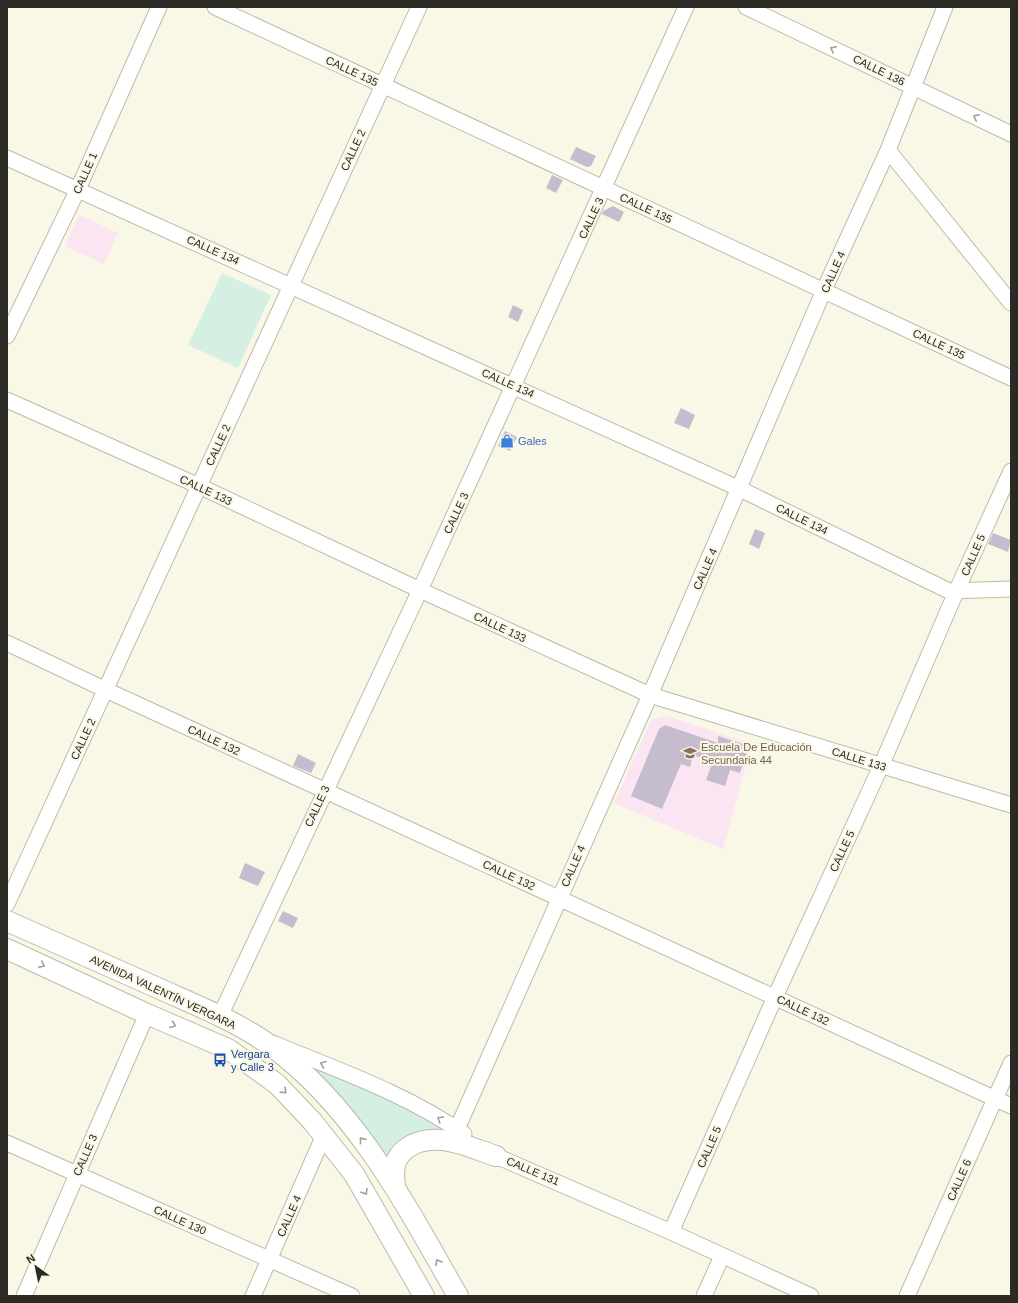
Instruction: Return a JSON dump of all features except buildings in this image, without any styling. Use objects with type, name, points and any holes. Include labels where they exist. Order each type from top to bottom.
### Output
[{"type":"main road","name":"AVENIDA VALENTÍN VERGARA","points":[[7,921],[220,1016],[259,1038],[288,1060],[330,1102],[378,1161],[395,1187],[458,1296]]},
{"type":"main road","points":[[7,949],[147,1014],[217,1044],[241,1056],[277,1084],[324,1136],[354,1174],[424,1296]]},
{"type":"main road","points":[[395,1187],[394,1168],[396,1159],[399,1154],[411,1145],[423,1140],[432,1139],[449,1141],[496,1156]]},
{"type":"street","name":"CALLE 1","points":[[7,336],[78,190],[159,7]]},
{"type":"street","name":"CALLE 135","points":[[215,7],[1011,378]]},
{"type":"street","name":"CALLE 2","points":[[7,904],[419,7]]},
{"type":"street","name":"CALLE 3","points":[[220,1016],[420,590],[686,7]]},
{"type":"street","name":"CALLE 136","points":[[746,7],[1011,134]]},
{"type":"street","name":"CALLE 4","points":[[457,1129],[558,898],[650,695],[740,489],[824,290],[888,150],[945,7]]},
{"type":"street","points":[[888,150],[1011,303]]},
{"type":"street","name":"CALLE 134","points":[[7,158],[514,385],[740,489],[949,591],[956,592],[1011,589]]},
{"type":"street","name":"CALLE 133","points":[[7,400],[199,486],[420,590],[650,695],[1011,805]]},
{"type":"street","name":"CALLE 5","points":[[672,1232],[775,997],[882,766],[956,592],[1011,471]]},
{"type":"street","name":"CALLE 132","points":[[7,643],[106,690],[1011,1106]]},
{"type":"street","name":"CALLE 3","points":[[24,1296],[147,1014]]},
{"type":"street","name":"CALLE 131","points":[[259,1038],[384,1088],[415,1104],[457,1129],[496,1156],[672,1232],[812,1296]]},
{"type":"street","name":"CALLE 6","points":[[907,1296],[1011,1063]]},
{"type":"street","name":"CALLE 4","points":[[253,1296],[324,1136]]},
{"type":"street","name":"CALLE 130","points":[[7,1143],[352,1296]]},
{"type":"street","points":[[704,1296],[722,1256]]},
{"type":"shaded area","points":[[82,216],[118,233],[104,264],[65,246],[77,219]]},
{"type":"shaded area","points":[[666,716],[752,744],[723,849],[614,803],[651,720]]},
{"type":"green space","points":[[222,273],[271,295],[238,368],[188,345]]},
{"type":"green space","points":[[302,1058],[396,1099],[462,1138],[400,1142],[385,1157]]},
{"type":"place","name":"Gales","points":[[507,441]]},
{"type":"place","name":"Escuela De Educación Secundaria 44","points":[[690,753]]},
{"type":"place","name":"Vergara y Calle 3","points":[[220,1060]]}]
